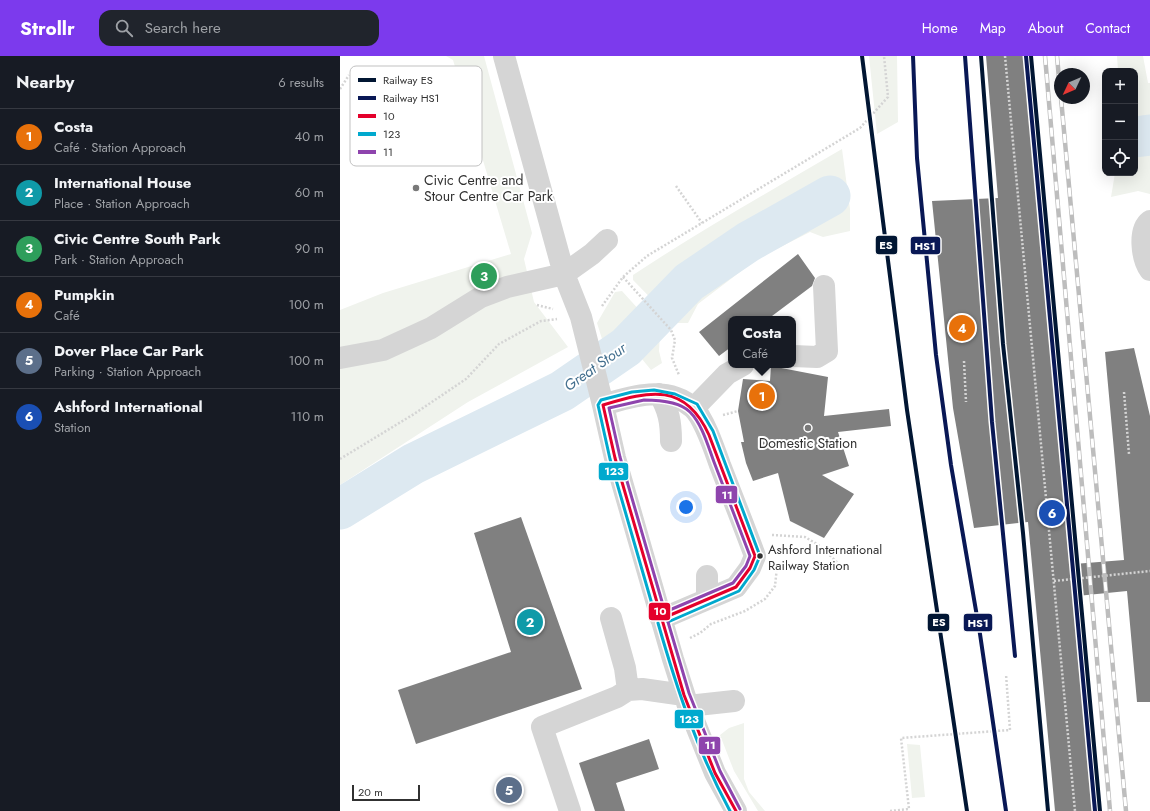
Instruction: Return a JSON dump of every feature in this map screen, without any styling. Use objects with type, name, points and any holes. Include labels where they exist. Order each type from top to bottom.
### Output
[{"type":"street","points":[[504,56],[564,274],[583,324],[615,458],[686,701],[715,773],[736,811]]},
{"type":"street","points":[[1150,221],[1147,223],[1141,239],[1150,270]]},
{"type":"street","points":[[340,358],[383,350],[431,328],[481,297],[507,287],[564,274],[592,254],[607,240]]},
{"type":"street","points":[[796,356],[817,357],[827,351],[824,286]]},
{"type":"street","points":[[694,408],[726,374],[738,368]]},
{"type":"street","points":[[602,401],[659,394],[673,397],[694,408],[708,433],[755,556],[750,568],[736,586],[662,619]]},
{"type":"street","points":[[659,394],[667,406],[671,423],[671,441]]},
{"type":"street","points":[[706,599],[707,576]]},
{"type":"street","points":[[611,618],[625,668],[628,690]]},
{"type":"street","points":[[570,811],[542,727],[617,697],[628,690],[642,689],[686,701],[734,701]]},
{"type":"path","points":[[340,459],[414,414],[466,379],[500,344],[541,321],[583,324],[596,314],[623,277],[647,256],[860,128],[888,97],[884,56]]},
{"type":"path","points":[[1005,56],[1075,811]]},
{"type":"path","points":[[340,89],[349,75]]},
{"type":"path","points":[[676,186],[702,223]]},
{"type":"path","points":[[623,277],[671,330],[675,340],[672,358]]},
{"type":"path","points":[[964,361],[966,402]]},
{"type":"path","points":[[1124,392],[1129,454]]},
{"type":"path","points":[[772,536],[805,537],[820,546],[841,566]]},
{"type":"path","points":[[1054,581],[1150,571]]},
{"type":"path","points":[[890,811],[908,809],[901,738],[1010,730],[1006,674]]},
{"type":"shaded area","points":[[446,56],[484,56],[532,233],[524,259],[534,302],[568,347],[468,402],[340,485],[340,310],[383,293],[511,254],[482,157],[482,66],[455,66],[453,60]]},
{"type":"shaded area","points":[[869,56],[897,56],[898,122],[877,134]]},
{"type":"shaded area","points":[[1117,56],[1143,56],[1148,83],[1150,83],[1150,194],[1138,191],[1111,197],[1114,176],[1138,176],[1138,68],[1118,68]]},
{"type":"shaded area","points":[[842,149],[850,209],[850,231],[823,237],[810,232],[757,259],[698,304],[688,323],[675,323],[633,280],[633,275],[684,242]]},
{"type":"shaded area","points":[[622,291],[660,333],[659,351],[662,363],[651,370],[642,359],[620,365],[623,372],[613,374],[597,323],[615,292]]},
{"type":"shaded area","points":[[744,723],[744,779],[749,792],[765,811],[758,811],[734,771],[720,735],[729,728]]},
{"type":"shaded area","points":[[907,744],[920,745],[925,797],[912,798]]},
{"type":"building","points":[[986,56],[1027,56],[1074,564],[1124,560],[1105,352],[1134,348],[1150,416],[1150,702],[1137,702],[1127,591],[1077,596],[1095,811],[1055,811],[1028,522],[974,528],[953,408],[932,201],[998,198]]},
{"type":"building","points":[[798,254],[815,278],[812,286],[772,316],[728,316],[728,349],[719,356],[699,332]]},
{"type":"building","name":"Domestic Station","points":[[771,368],[781,368],[828,377],[824,416],[889,409],[891,426],[838,432],[849,466],[822,475],[854,494],[824,538],[790,521],[778,473],[753,481],[746,463],[741,442],[744,442],[738,411],[743,379],[770,381]]},
{"type":"building","points":[[521,517],[582,689],[416,744],[398,690],[511,652],[474,533]]},
{"type":"building","points":[[649,739],[659,769],[616,783],[625,811],[595,811],[579,763]]},
{"type":"waterway","name":"Great Stour","points":[[1138,137],[1150,135]]},
{"type":"waterway","name":"Great Stour","points":[[340,509],[413,464],[562,391],[626,347],[689,282],[748,242],[830,196]]},
{"type":"railway","points":[[1045,56],[1110,811]]},
{"type":"railway","points":[[1057,56],[1058,68]]},
{"type":"railway","points":[[1062,104],[1126,811]]},
{"type":"rail line","name":"ES","points":[[862,56],[907,410],[967,811]]},
{"type":"rail line","name":"HS1","points":[[913,56],[917,158],[936,355],[951,465],[980,634],[1006,811]]},
{"type":"rail line","name":"HS1","points":[[965,56],[992,422],[1015,656]]},
{"type":"rail line","name":"ES","points":[[981,56],[1003,344],[1023,533],[1048,811]]},
{"type":"rail line","name":"HS1","points":[[1026,56],[1095,811]]},
{"type":"rail line","name":"ES","points":[[1031,56],[1100,811]]},
{"type":"transit line","name":"123","points":[[656,618],[610,459],[598,405],[601,400],[632,392],[654,390],[675,394],[697,404],[713,431],[760,556],[754,570],[739,591],[668,622]]},
{"type":"transit line","name":"10","points":[[603,405],[636,396],[651,394],[665,395],[677,399],[689,406],[699,418],[709,435],[755,556],[750,568],[736,587],[661,619]]},
{"type":"transit line","name":"11","points":[[644,400],[662,401],[680,405],[694,417],[704,436],[750,556],[746,566],[733,583],[665,612],[620,457],[609,408],[644,400]]},
{"type":"transit line","name":"10","points":[[603,405],[615,458],[684,695],[715,773],[736,811]]},
{"type":"transit line","name":"11","points":[[668,622],[689,693],[720,771],[740,809]]},
{"type":"transit line","name":"123","points":[[658,623],[689,719],[718,788],[730,811]]},
{"type":"place","name":"Civic Centre and Stour Centre Car Park","points":[[416,188]]},
{"type":"place","name":"Civic Centre South Park","points":[[484,276]]},
{"type":"place","name":"Pumpkin","points":[[962,328]]},
{"type":"place","name":"Costa","points":[[762,396]]},
{"type":"place","name":"Domestic Station","points":[[808,428]]},
{"type":"place","name":"Ashford International","points":[[1052,513]]},
{"type":"place","name":"Ashford International Railway Station","points":[[760,556]]},
{"type":"place","name":"International House","points":[[530,622]]},
{"type":"place","name":"Dover Place Car Park","points":[[509,790]]}]
